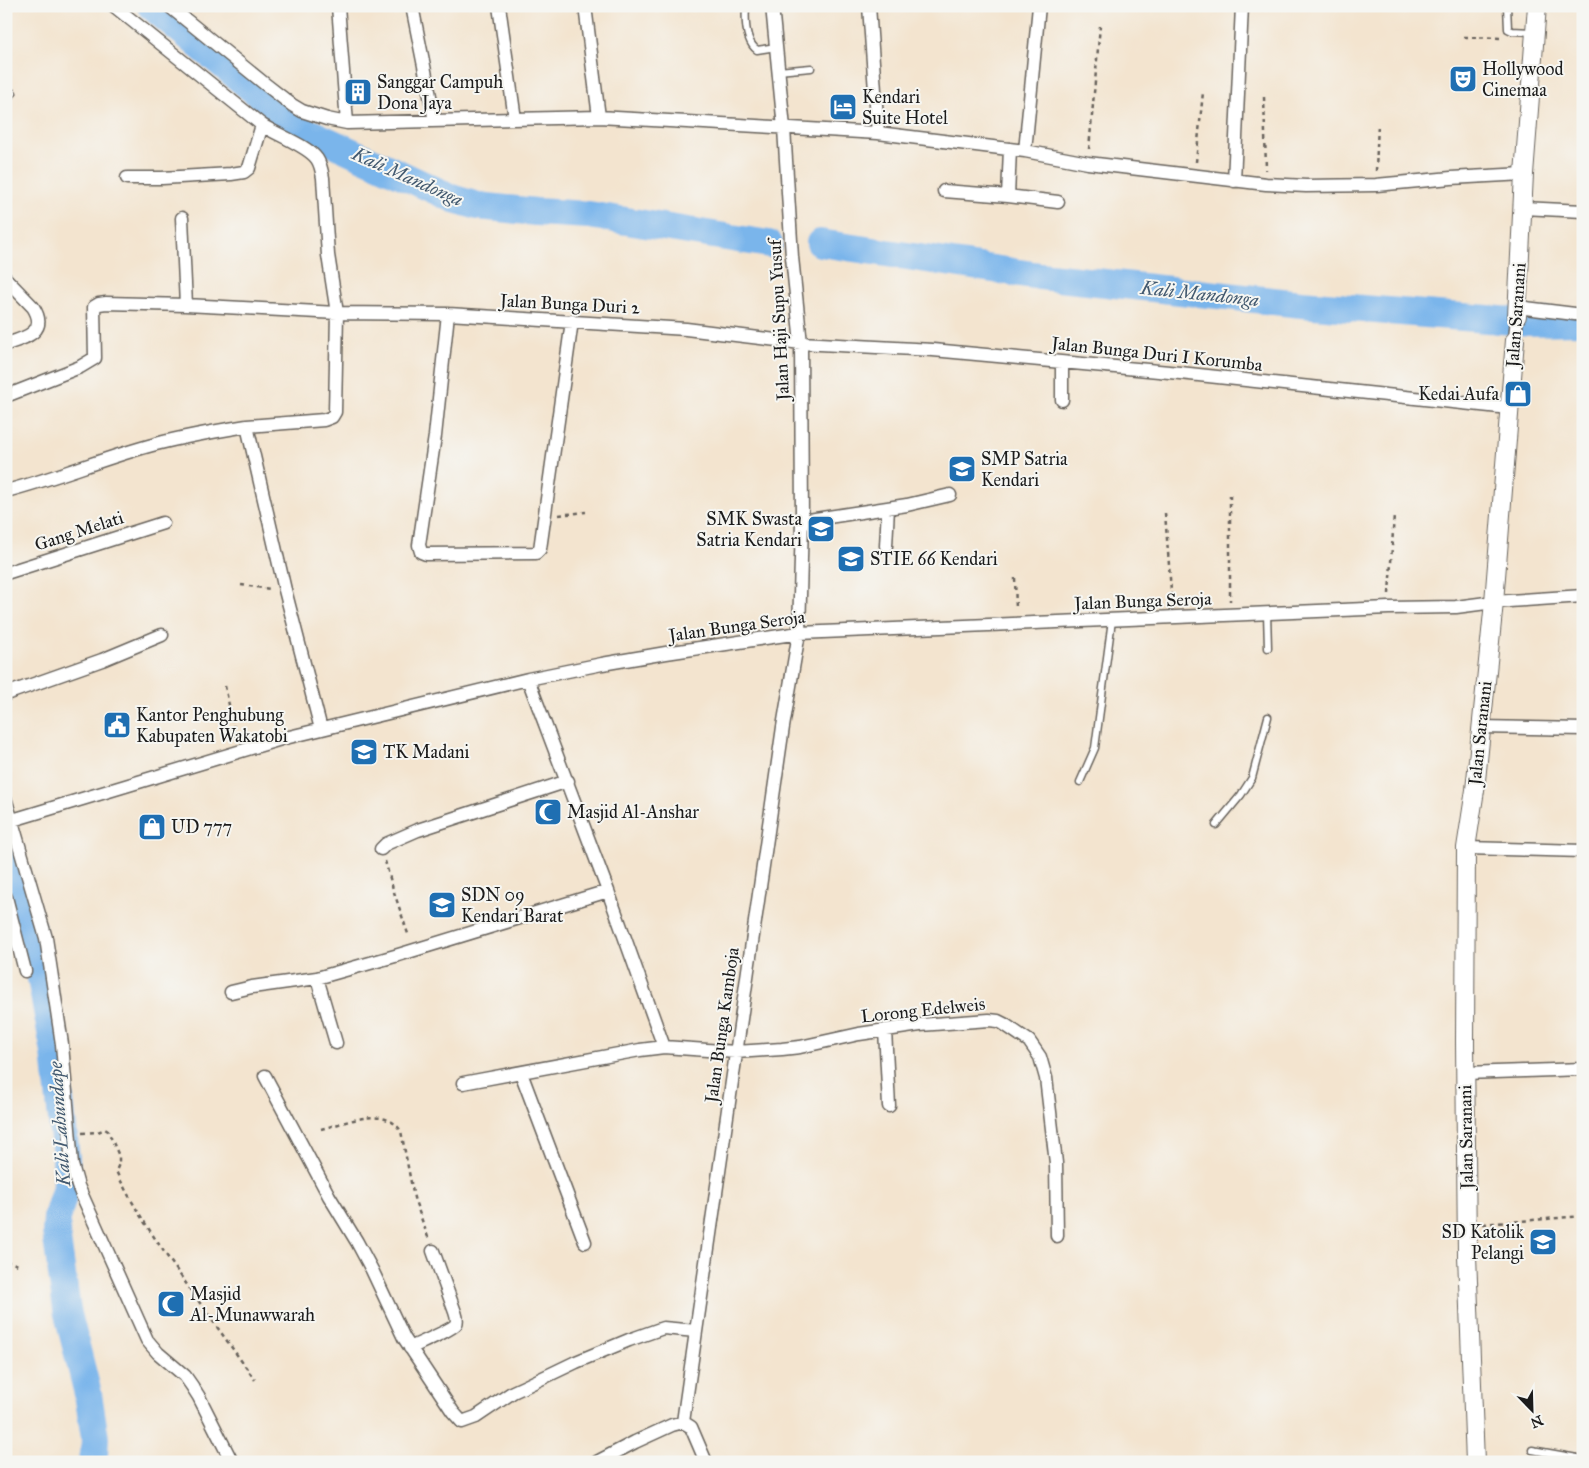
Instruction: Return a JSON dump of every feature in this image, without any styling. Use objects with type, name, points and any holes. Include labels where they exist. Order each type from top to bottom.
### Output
[{"type":"street","points":[[6,491],[155,444],[247,426],[324,420],[333,416],[335,412],[337,313],[328,255],[321,167],[313,154],[262,125],[114,6]]},
{"type":"street","points":[[170,6],[292,105],[302,111],[327,120],[348,123],[599,117],[878,134],[1010,149],[1088,163],[1234,181],[1306,186],[1376,185],[1524,174]]},
{"type":"street","points":[[338,6],[348,123]]},
{"type":"street","points":[[412,6],[435,121]]},
{"type":"street","points":[[499,6],[514,118]]},
{"type":"street","points":[[585,6],[599,117]]},
{"type":"street","name":"Jalan Haji Supu Yusuf","points":[[772,6],[784,128],[792,257],[801,343],[802,521],[799,633]]},
{"type":"street","points":[[869,6],[878,134]]},
{"type":"street","points":[[1025,151],[1039,6]]},
{"type":"street","points":[[1234,181],[1242,6]]},
{"type":"street","name":"Jalan Saranani","points":[[1474,1462],[1467,1225],[1465,1073],[1466,848],[1475,790],[1494,602],[1515,340],[1524,174],[1537,6]]},
{"type":"street","points":[[127,178],[206,176],[244,172],[249,168],[262,125]]},
{"type":"street","points":[[1008,196],[1010,149]]},
{"type":"street","points":[[944,191],[1058,202]]},
{"type":"street","points":[[1523,208],[1583,211]]},
{"type":"street","points":[[182,218],[186,304]]},
{"type":"street","points":[[6,279],[33,307],[38,322],[36,329],[32,333],[6,344]]},
{"type":"street","name":"Jalan Bunga Duri 2","points":[[6,396],[80,367],[95,358],[93,310],[96,305],[106,303],[186,304],[337,313],[448,314],[572,321],[686,329],[801,343]]},
{"type":"street","points":[[1517,312],[1583,315]]},
{"type":"street","points":[[448,314],[435,436],[419,545],[422,552],[426,554],[538,552],[541,545],[572,321]]},
{"type":"street","name":"Jalan Bunga Duri I Korumba","points":[[801,343],[932,350],[1180,373],[1509,408]]},
{"type":"street","points":[[1062,363],[1062,400]]},
{"type":"street","points":[[247,426],[320,729]]},
{"type":"street","points":[[802,521],[888,508],[950,494]]},
{"type":"street","points":[[886,546],[888,508]]},
{"type":"street","name":"Gang Melati","points":[[6,573],[163,523]]},
{"type":"street","name":"Jalan Bunga Seroja","points":[[9,821],[239,751],[320,729],[528,679],[611,662],[799,633],[1388,608],[1456,607],[1494,602],[1583,596]]},
{"type":"street","name":"Jalan Bunga Kamboja","points":[[683,1422],[799,633]]},
{"type":"street","points":[[6,694],[85,667],[162,636]]},
{"type":"street","points":[[528,679],[568,781],[664,1047]]},
{"type":"street","points":[[1481,727],[1583,729]]},
{"type":"street","points":[[381,849],[386,844],[418,830],[568,781]]},
{"type":"street","points":[[6,801],[9,821],[46,938],[62,1044],[72,1165],[78,1186],[147,1340],[158,1354],[184,1376],[192,1386],[232,1462]]},
{"type":"street","points":[[1466,848],[1583,850]]},
{"type":"street","points":[[231,992],[252,987],[317,978],[608,891]]},
{"type":"street","points":[[6,897],[25,971]]},
{"type":"street","points":[[317,978],[336,1043]]},
{"type":"street","name":"Lorong Edelweis","points":[[463,1083],[616,1054],[664,1047],[736,1052],[800,1047],[859,1034],[920,1025],[998,1021],[1029,1041],[1040,1057],[1046,1078],[1056,1163],[1057,1236]]},
{"type":"street","points":[[885,1030],[889,1106]]},
{"type":"street","points":[[1465,1073],[1583,1068]]},
{"type":"street","points":[[521,1073],[585,1242]]},
{"type":"street","points":[[265,1076],[329,1196],[368,1263],[404,1338],[456,1416],[465,1422],[513,1392],[576,1362],[620,1344],[663,1328],[696,1331]]},
{"type":"street","points":[[410,1348],[450,1329],[457,1322],[433,1251]]},
{"type":"street","points":[[597,1462],[635,1442],[683,1422],[691,1427],[706,1462]]},
{"type":"lane","points":[[746,6],[745,17],[752,46],[757,50],[776,47]]},
{"type":"lane","points":[[1507,6],[1508,29],[1512,31],[1535,32]]},
{"type":"lane","points":[[778,71],[811,68]]},
{"type":"lane","points":[[6,98],[13,93]]},
{"type":"lane","points":[[1267,613],[1268,648]]},
{"type":"lane","points":[[1080,782],[1095,748],[1112,620]]},
{"type":"lane","points":[[1216,825],[1242,795],[1252,778],[1268,717]]},
{"type":"lane","points":[[1532,1450],[1583,1459]]},
{"type":"path","points":[[1088,163],[1100,26]]},
{"type":"path","points":[[1464,37],[1508,38]]},
{"type":"path","points":[[1195,176],[1203,92]]},
{"type":"path","points":[[1264,97],[1266,184]]},
{"type":"path","points":[[1376,185],[1378,123]]},
{"type":"path","points":[[1230,494],[1230,615]]},
{"type":"path","points":[[545,517],[586,512]]},
{"type":"path","points":[[1165,514],[1173,618]]},
{"type":"path","points":[[1388,608],[1394,516]]},
{"type":"path","points":[[1015,578],[1016,624]]},
{"type":"path","points":[[241,586],[285,590]]},
{"type":"path","points":[[225,686],[239,751]]},
{"type":"path","points":[[381,849],[392,889],[414,950]]},
{"type":"path","points":[[321,1129],[366,1117],[384,1117],[398,1125],[401,1131],[414,1198],[433,1251]]},
{"type":"path","points":[[70,1133],[106,1130],[108,1132],[118,1152],[119,1164],[116,1171],[134,1204],[199,1303],[255,1380]]},
{"type":"path","points":[[1467,1225],[1583,1216]]},
{"type":"path","points":[[6,1261],[18,1265]]},
{"type":"waterway","name":"Kali Mandonga","points":[[151,6],[298,127],[454,199],[478,206],[589,215],[769,244]]},
{"type":"waterway","name":"Kali Mandonga","points":[[820,243],[1040,276],[1301,304],[1525,322],[1583,321]]},
{"type":"waterway","name":"Kali Lahundape","points":[[6,848],[15,871],[31,926],[55,1053],[67,1183],[57,1217],[56,1232],[67,1310],[88,1394],[95,1438],[92,1462]]},
{"type":"place","name":"Hollywood Cinemaa","points":[[1463,79]]},
{"type":"place","name":"Sanggar Campuh Dona Jaya","points":[[358,92]]},
{"type":"place","name":"Kendari Suite Hotel","points":[[843,107]]},
{"type":"place","name":"Kedai Aufa","points":[[1518,394]]},
{"type":"place","name":"SMP Satria Kendari","points":[[962,469]]},
{"type":"place","name":"SMK Swasta Satria Kendari","points":[[821,529]]},
{"type":"place","name":"STIE 66 Kendari","points":[[851,559]]},
{"type":"place","name":"Kantor Penghubung Kabupaten Wakatobi","points":[[117,725]]},
{"type":"place","name":"TK Madani","points":[[364,752]]},
{"type":"place","name":"Masjid Al-Anshar","points":[[548,812]]},
{"type":"place","name":"UD 777","points":[[152,827]]},
{"type":"place","name":"SDN 09 Kendari Barat","points":[[442,905]]},
{"type":"place","name":"SD Katolik Pelangi","points":[[1543,1242]]},
{"type":"place","name":"Masjid Al-Munawwarah","points":[[171,1304]]}]
